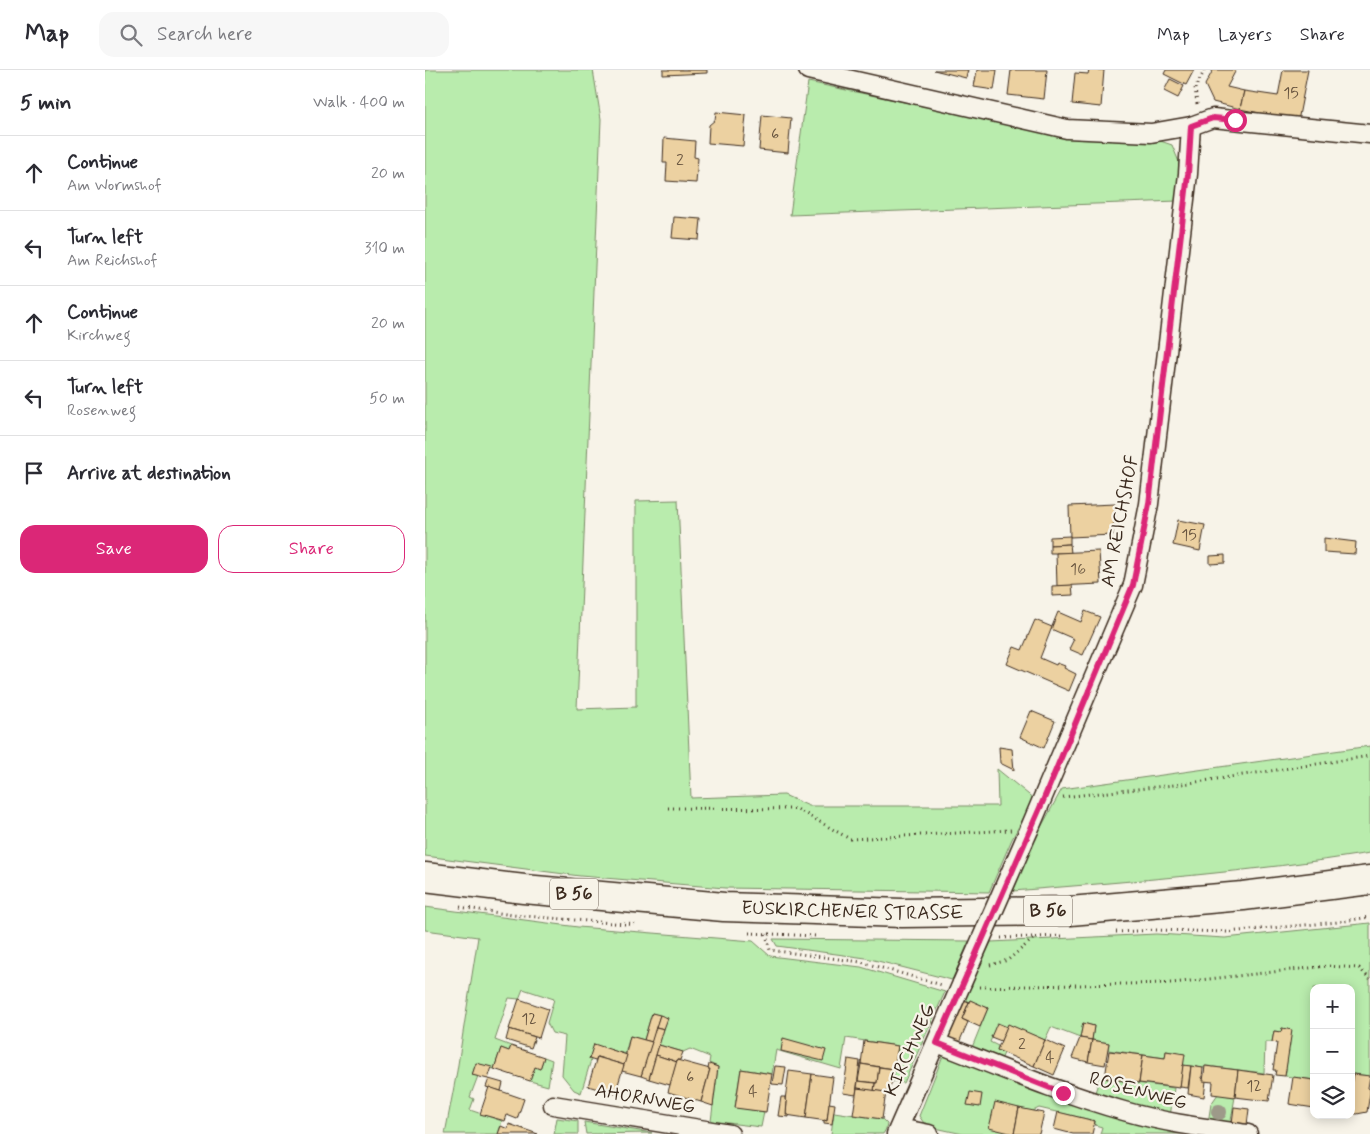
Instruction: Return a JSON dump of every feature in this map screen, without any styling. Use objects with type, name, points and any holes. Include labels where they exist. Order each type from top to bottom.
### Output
[{"type":"main road","name":"EUSKIRCHENER STRASSE","points":[[425,877],[524,890],[724,908],[902,913],[1070,911],[1243,896],[1370,880]]},
{"type":"street","points":[[807,70],[1067,129],[1151,133],[1191,126],[1213,118],[1370,134]]},
{"type":"street","name":"AM REICHSHOF","points":[[969,985],[1029,830],[1043,801],[1133,585],[1150,498],[1188,174],[1191,126]]},
{"type":"street","name":"KIRCHWEG","points":[[898,1131],[937,1043],[969,985]]},
{"type":"street","name":"ROSENWEG","points":[[937,1043],[1063,1093],[1125,1112],[1185,1125],[1248,1134]]},
{"type":"street","name":"AHORNWEG","points":[[553,1105],[730,1134]]},
{"type":"street","points":[[898,1131],[929,1134]]},
{"type":"path","points":[[1191,126],[1197,108],[1195,88],[1205,70]]},
{"type":"path","points":[[1043,801],[1073,795],[1183,784],[1370,756]]},
{"type":"path","points":[[668,808],[797,809],[850,839],[1002,829],[1029,830]]},
{"type":"path","points":[[766,934],[771,950],[861,962],[969,985],[1172,983],[1328,966],[1359,968],[1370,979]]},
{"type":"path","points":[[985,966],[1008,960],[1034,938]]},
{"type":"green space","points":[[425,70],[593,70],[601,119],[577,709],[636,707],[636,501],[678,500],[691,798],[784,795],[809,806],[998,806],[997,769],[1034,799],[1012,839],[989,892],[725,888],[580,876],[425,856]]},
{"type":"green space","points":[[808,82],[1058,134],[1155,139],[1172,145],[1179,162],[1178,201],[790,215]]},
{"type":"green space","points":[[1370,746],[1370,853],[1237,871],[1013,891],[1034,840],[1062,789]]},
{"type":"green space","points":[[425,907],[578,927],[753,941],[770,956],[861,967],[945,992],[904,1083],[893,1081],[898,1046],[846,1038],[841,1069],[776,1050],[772,1074],[741,1069],[735,1107],[764,1112],[761,1127],[711,1121],[718,1067],[709,1063],[710,1057],[690,1049],[683,1052],[659,1045],[667,1018],[652,1013],[644,1040],[630,1036],[625,1054],[594,1045],[581,1093],[574,1090],[562,1075],[565,1036],[552,1033],[547,1023],[554,999],[523,989],[519,999],[509,998],[495,1040],[511,1046],[509,1051],[501,1048],[494,1069],[476,1063],[472,1075],[478,1076],[470,1097],[474,1099],[470,1110],[502,1121],[498,1134],[445,1134],[478,937],[425,930]]},
{"type":"green space","points":[[1370,923],[1370,1076],[1355,1074],[1355,984],[1310,984],[1310,1079],[1285,1076],[1291,1030],[1282,1028],[1281,1032],[1274,1031],[1272,1042],[1265,1042],[1264,1073],[1183,1065],[1184,1054],[1166,1051],[1165,1058],[1108,1050],[1109,1043],[1092,1040],[1094,1026],[1083,1023],[1080,1038],[1051,1027],[1045,1040],[1008,1025],[1007,1027],[998,1023],[990,1042],[998,1046],[997,1050],[1004,1053],[1000,1062],[971,1050],[988,1008],[970,1000],[969,1002],[964,1000],[964,997],[991,942],[1156,934],[1225,938]]},
{"type":"green space","points":[[773,939],[969,941],[952,980],[866,958],[777,946]]},
{"type":"green space","points":[[944,1053],[1197,1134],[1100,1134],[1102,1127],[1095,1125],[1095,1121],[1039,1108],[1033,1111],[1015,1134],[963,1134],[926,1126],[919,1116]]},
{"type":"green space","points":[[544,1057],[552,1060],[548,1086],[530,1081],[535,1067],[540,1069]]},
{"type":"green space","points":[[1100,1078],[1174,1088],[1170,1117],[1094,1095]]},
{"type":"green space","points":[[1218,1094],[1235,1097],[1230,1126],[1208,1123],[1211,1104]]},
{"type":"green space","points":[[834,1112],[882,1119],[887,1124],[886,1129],[883,1134],[831,1134]]},
{"type":"green space","points":[[557,1118],[578,1121],[578,1134],[554,1134]]},
{"type":"green space","points":[[584,1122],[652,1133],[586,1134]]},
{"type":"building","points":[[663,70],[707,70],[707,73],[663,75]]},
{"type":"building","points":[[934,70],[968,70],[966,78]]},
{"type":"building","points":[[977,70],[997,70],[994,90],[974,87]]},
{"type":"building","points":[[1011,70],[1047,70],[1044,99],[1008,95]]},
{"type":"building","points":[[1089,70],[1104,70],[1101,107],[1072,104],[1075,73],[1088,74]]},
{"type":"building","points":[[1166,70],[1194,70],[1186,85],[1164,74]]},
{"type":"building","points":[[1213,70],[1236,70],[1227,87],[1244,91],[1240,109],[1213,102],[1205,85]]},
{"type":"building","points":[[1283,70],[1308,70],[1298,121],[1240,109],[1244,91],[1278,96]]},
{"type":"building","points":[[1170,79],[1184,86],[1178,98],[1164,91]]},
{"type":"building","points":[[716,112],[746,115],[743,146],[708,143],[709,125],[715,120]]},
{"type":"building","points":[[762,115],[791,118],[788,153],[759,150]]},
{"type":"building","points":[[664,138],[695,141],[694,157],[698,158],[696,183],[666,181],[667,163],[663,163]]},
{"type":"building","points":[[674,217],[701,219],[699,240],[672,238]]},
{"type":"building","points":[[1115,504],[1116,524],[1113,524],[1113,535],[1070,537],[1069,506]]},
{"type":"building","points":[[1178,520],[1205,525],[1200,551],[1173,545]]},
{"type":"building","points":[[1070,536],[1070,544],[1050,545],[1050,537]]},
{"type":"building","points":[[1324,538],[1356,542],[1355,554],[1324,552]]},
{"type":"building","points":[[1070,544],[1071,553],[1050,553],[1050,545]]},
{"type":"building","points":[[1099,551],[1101,584],[1057,586],[1056,553]]},
{"type":"building","points":[[1225,555],[1225,563],[1210,564],[1210,556]]},
{"type":"building","points":[[1072,585],[1073,595],[1052,596],[1052,586]]},
{"type":"building","points":[[1085,611],[1100,617],[1083,655],[1069,649],[1074,639],[1051,629],[1058,612],[1081,622]]},
{"type":"building","points":[[1035,620],[1052,627],[1040,658],[1056,665],[1057,663],[1065,666],[1064,668],[1076,674],[1069,691],[1007,664],[1014,647],[1022,650]]},
{"type":"building","points":[[1031,711],[1055,721],[1044,748],[1020,737]]},
{"type":"building","points":[[999,747],[1012,749],[1014,770],[1000,763]]},
{"type":"building","points":[[519,999],[548,1009],[539,1038],[509,1029]]},
{"type":"building","points":[[964,1000],[969,1002],[962,1019],[968,1022],[958,1045],[947,1041]]},
{"type":"building","points":[[970,1000],[988,1008],[980,1027],[962,1019]]},
{"type":"building","points":[[652,1013],[660,1015],[652,1042],[644,1040]]},
{"type":"building","points":[[660,1015],[668,1018],[664,1029],[656,1027]]},
{"type":"building","points":[[997,1023],[1007,1027],[1001,1041],[991,1037]]},
{"type":"building","points":[[1083,1023],[1094,1026],[1092,1040],[1080,1038]]},
{"type":"building","points":[[1008,1024],[1045,1040],[1034,1066],[997,1050]]},
{"type":"building","points":[[656,1027],[664,1029],[649,1079],[641,1076]]},
{"type":"building","points":[[1282,1028],[1292,1030],[1285,1076],[1275,1075],[1276,1070],[1273,1070],[1277,1043],[1272,1042],[1274,1031],[1281,1032]]},
{"type":"building","points":[[509,1029],[535,1037],[531,1048],[506,1040]]},
{"type":"building","points":[[630,1036],[652,1042],[641,1076],[622,1071]]},
{"type":"building","points":[[783,1038],[826,1050],[823,1061],[781,1051]]},
{"type":"building","points":[[1080,1038],[1092,1040],[1088,1062],[1072,1058]]},
{"type":"building","points":[[1045,1040],[1065,1049],[1054,1075],[1034,1066]]},
{"type":"building","points":[[1092,1040],[1109,1043],[1105,1065],[1088,1062]]},
{"type":"building","points":[[864,1041],[898,1046],[894,1069],[861,1064]]},
{"type":"building","points":[[594,1044],[627,1055],[624,1065],[597,1057],[595,1061],[589,1059]]},
{"type":"building","points":[[659,1045],[683,1052],[680,1060],[677,1060],[677,1062],[656,1055]]},
{"type":"building","points":[[511,1046],[544,1057],[540,1069],[535,1067],[530,1081],[494,1069],[501,1048],[509,1051]]},
{"type":"building","points":[[1109,1051],[1143,1055],[1139,1083],[1105,1078]]},
{"type":"building","points":[[1166,1051],[1185,1054],[1180,1088],[1139,1083],[1143,1055],[1165,1058]]},
{"type":"building","points":[[656,1055],[677,1062],[670,1085],[649,1079]]},
{"type":"building","points":[[597,1057],[624,1065],[615,1094],[588,1086]]},
{"type":"building","points":[[848,1059],[860,1061],[856,1095],[843,1093]]},
{"type":"building","points":[[677,1060],[710,1069],[701,1102],[668,1092]]},
{"type":"building","points":[[476,1063],[492,1067],[488,1079],[472,1075]]},
{"type":"building","points":[[709,1064],[718,1067],[713,1106],[701,1102],[710,1069],[708,1069]]},
{"type":"building","points":[[861,1064],[879,1067],[877,1083],[858,1081]]},
{"type":"building","points":[[1183,1065],[1191,1066],[1188,1088],[1180,1087]]},
{"type":"building","points":[[775,1066],[786,1067],[783,1085],[772,1084]]},
{"type":"building","points":[[1191,1066],[1203,1068],[1202,1078],[1206,1081],[1204,1097],[1188,1094]]},
{"type":"building","points":[[1205,1066],[1238,1070],[1235,1097],[1212,1094],[1213,1082],[1203,1081]]},
{"type":"building","points":[[879,1067],[894,1069],[893,1081],[886,1092],[874,1091]]},
{"type":"building","points":[[741,1069],[772,1074],[766,1112],[735,1108]]},
{"type":"building","points":[[1238,1070],[1273,1075],[1269,1101],[1235,1097]]},
{"type":"building","points":[[789,1071],[812,1074],[806,1118],[786,1115],[787,1101],[785,1100]]},
{"type":"building","points":[[812,1074],[833,1077],[827,1121],[806,1118]]},
{"type":"building","points":[[1355,1074],[1370,1076],[1367,1112],[1355,1114]]},
{"type":"building","points":[[1293,1077],[1310,1079],[1310,1107],[1289,1104]]},
{"type":"building","points":[[489,1079],[503,1083],[501,1091],[486,1087]]},
{"type":"building","points":[[858,1081],[875,1083],[874,1091],[857,1088]]},
{"type":"building","points":[[489,1087],[524,1099],[517,1119],[507,1115],[505,1121],[480,1114]]},
{"type":"building","points":[[857,1088],[886,1092],[882,1119],[853,1115]]},
{"type":"building","points":[[970,1092],[982,1094],[980,1107],[967,1105]]},
{"type":"building","points":[[781,1097],[785,1097],[787,1101],[786,1115],[789,1115],[789,1117],[778,1116]]},
{"type":"building","points":[[995,1102],[1019,1108],[1014,1134],[989,1128]]},
{"type":"building","points":[[829,1103],[835,1104],[832,1124],[824,1123],[824,1120],[827,1121]]},
{"type":"building","points":[[1234,1107],[1249,1109],[1247,1125],[1232,1123]]},
{"type":"building","points":[[1019,1108],[1044,1113],[1039,1134],[1014,1134]]},
{"type":"building","points":[[1058,1112],[1095,1121],[1092,1134],[1073,1134],[1054,1129]]},
{"type":"building","points":[[509,1124],[538,1134],[498,1134],[501,1126],[508,1129]]},
{"type":"route","points":[[1063,1093],[937,1043],[1043,801],[1133,585],[1149,504],[1188,174],[1191,126],[1213,118],[1235,120]]}]
